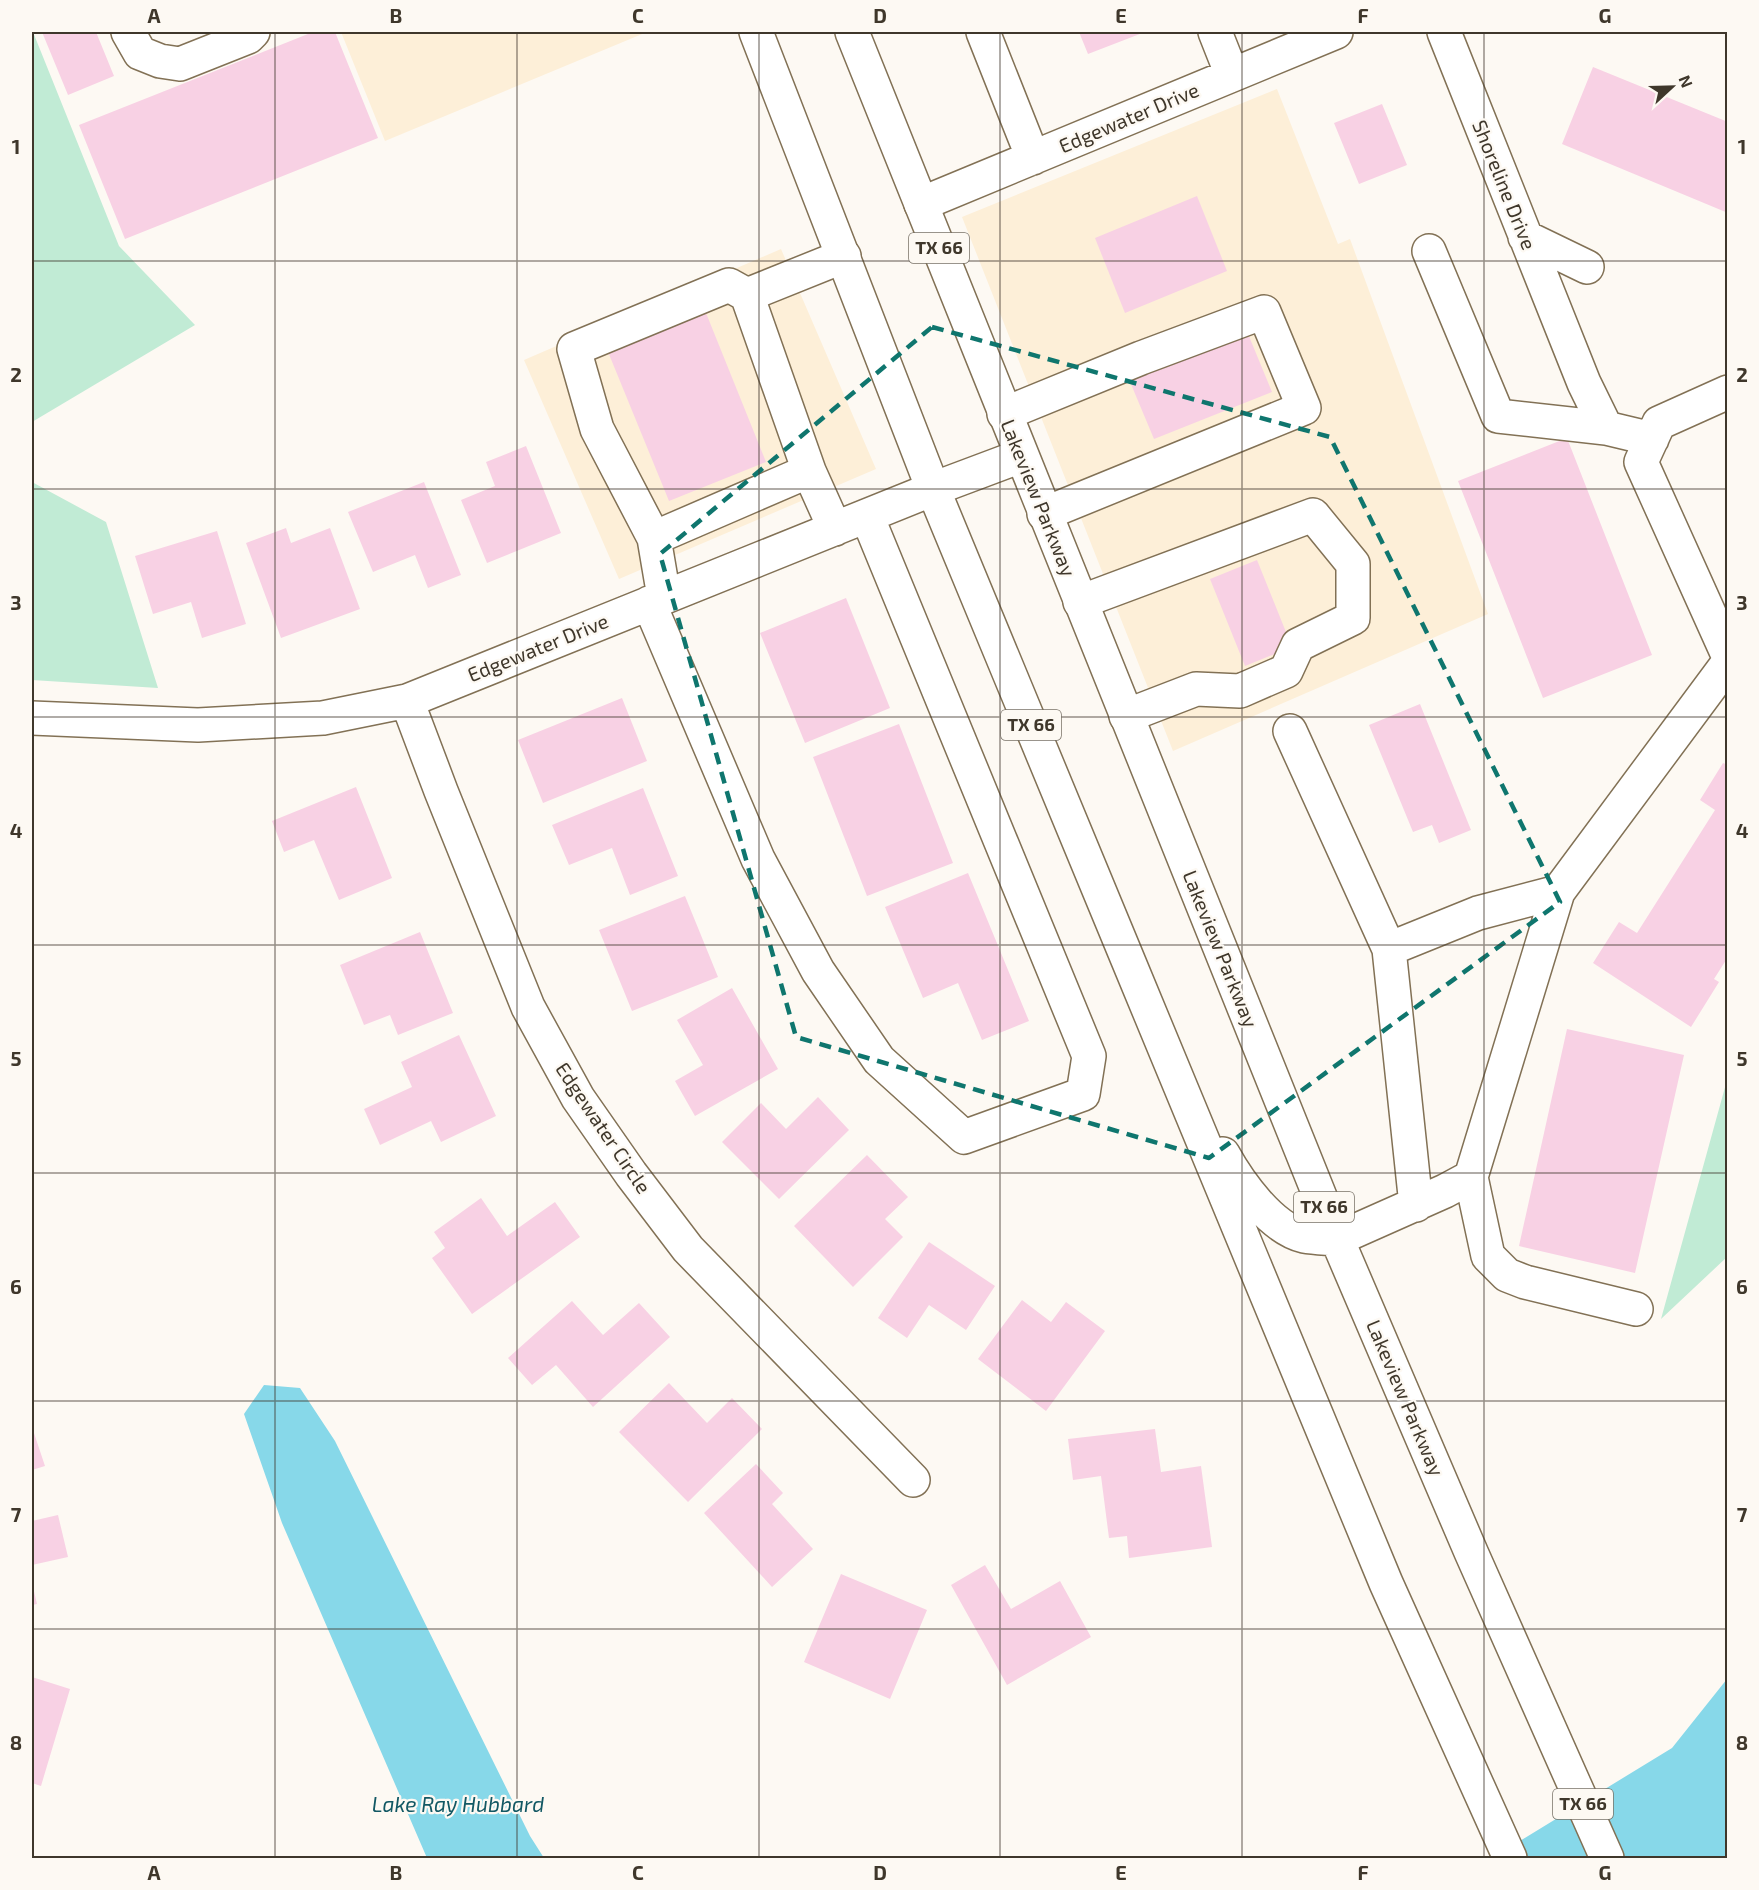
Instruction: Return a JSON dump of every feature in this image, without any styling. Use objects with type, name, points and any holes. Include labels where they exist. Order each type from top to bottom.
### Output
[{"type":"main road","points":[[128,32],[140,53],[160,61],[180,64],[248,37],[253,32]]},
{"type":"main road","name":"TX 66","points":[[756,32],[933,489],[1386,1583],[1510,1858]]},
{"type":"main road","name":"Lakeview Parkway","points":[[852,32],[1337,1239],[1471,1552],[1607,1858]]},
{"type":"main road","points":[[983,32],[1033,158]]},
{"type":"main road","points":[[1215,32],[1232,75]]},
{"type":"main road","name":"Edgewater Drive","points":[[921,204],[1336,32]]},
{"type":"main road","name":"Shoreline Drive","points":[[1444,32],[1566,339],[1606,428]]},
{"type":"main road","points":[[1525,237],[1587,267]]},
{"type":"main road","points":[[1429,250],[1498,416],[1606,428],[1652,439]]},
{"type":"main road","points":[[747,295],[844,256]]},
{"type":"main road","points":[[835,529],[809,471],[747,295],[729,285],[574,349],[597,429],[654,538],[657,600],[758,859],[818,971],[879,1060],[964,1137],[1083,1094],[1089,1056],[867,516]]},
{"type":"main road","points":[[1004,414],[1141,358],[1264,312],[1300,397],[1304,408],[1044,514]]},
{"type":"main road","points":[[1728,392],[1659,423],[1641,462],[1728,655]]},
{"type":"main road","name":"Edgewater Drive","points":[[32,718],[198,725],[323,718],[407,701],[933,489],[1021,456]]},
{"type":"main road","points":[[654,538],[809,471]]},
{"type":"main road","points":[[1080,602],[1313,515],[1353,564],[1353,618],[1298,645],[1286,671],[1240,692],[1196,689],[1126,716]]},
{"type":"main road","points":[[1636,1309],[1525,1282],[1507,1275],[1488,1256],[1458,1184],[1558,892],[1728,663]]},
{"type":"main road","name":"Edgewater Circle","points":[[407,701],[528,1007],[578,1098],[631,1174],[688,1249],[914,1480]]},
{"type":"main road","points":[[1290,731],[1389,949],[1416,1205]]},
{"type":"main road","points":[[1389,949],[1478,913],[1558,892]]},
{"type":"main road","points":[[1158,1031],[1233,1172],[1270,1218],[1303,1236],[1337,1239],[1458,1184]]},
{"type":"highlighted area","points":[[932,327],[1330,437],[1560,902],[1209,1158],[796,1037],[660,554]]},
{"type":"shaded area","points":[[341,32],[647,32],[385,141]]},
{"type":"shaded area","points":[[1277,89],[1338,244],[1350,239],[1488,614],[1173,751],[962,217]]},
{"type":"shaded area","points":[[781,249],[876,469],[619,579],[524,360]]},
{"type":"green space","points":[[32,32],[119,246],[195,325],[32,422]]},
{"type":"green space","points":[[32,482],[106,522],[158,688],[32,680]]},
{"type":"green space","points":[[1727,1080],[1727,1257],[1661,1319]]},
{"type":"water","name":"Lake Ray Hubbard","points":[[264,1385],[300,1388],[335,1441],[530,1836],[544,1858],[427,1858],[282,1523],[244,1414]]},
{"type":"water","points":[[1727,1679],[1727,1858],[1492,1858],[1672,1748]]},
{"type":"building","points":[[42,32],[96,32],[114,76],[68,95]]},
{"type":"building","points":[[313,32],[335,32],[378,138],[125,239],[79,125]]},
{"type":"building","points":[[1079,32],[1145,32],[1088,54]]},
{"type":"building","points":[[1593,67],[1728,122],[1728,213],[1562,144]]},
{"type":"building","points":[[1382,104],[1407,165],[1359,184],[1334,123]]},
{"type":"building","points":[[1197,196],[1227,271],[1125,313],[1095,238]]},
{"type":"building","points":[[702,303],[766,462],[669,501],[604,342]]},
{"type":"building","points":[[1246,329],[1272,392],[1154,439],[1128,377]]},
{"type":"building","points":[[1567,438],[1652,655],[1543,698],[1458,481]]},
{"type":"building","points":[[526,446],[561,533],[487,563],[461,500],[495,486],[486,462]]},
{"type":"building","points":[[424,482],[461,575],[428,588],[415,555],[373,572],[348,512]]},
{"type":"building","points":[[286,528],[291,543],[330,528],[360,609],[281,638],[246,543]]},
{"type":"building","points":[[217,531],[246,624],[202,638],[191,602],[153,614],[135,556]]},
{"type":"building","points":[[1257,560],[1292,647],[1245,666],[1210,579]]},
{"type":"building","points":[[846,598],[890,708],[805,743],[760,633]]},
{"type":"building","points":[[622,698],[647,761],[543,803],[518,740]]},
{"type":"building","points":[[1420,704],[1471,830],[1439,843],[1432,825],[1413,832],[1369,725]]},
{"type":"building","points":[[899,724],[953,863],[867,896],[813,757]]},
{"type":"building","points":[[1723,763],[1728,765],[1728,957],[1714,979],[1719,982],[1691,1027],[1593,963],[1619,922],[1637,933],[1715,810],[1700,800]]},
{"type":"building","points":[[356,787],[392,878],[339,900],[314,840],[284,852],[272,821]]},
{"type":"building","points":[[643,788],[678,876],[630,895],[612,848],[569,865],[552,825]]},
{"type":"building","points":[[968,873],[1029,1021],[982,1040],[958,983],[923,998],[885,907]]},
{"type":"building","points":[[685,896],[718,977],[632,1011],[599,930]]},
{"type":"building","points":[[420,932],[453,1013],[398,1035],[390,1015],[364,1025],[340,965]]},
{"type":"building","points":[[732,988],[778,1069],[695,1116],[675,1081],[703,1065],[677,1020]]},
{"type":"building","points":[[1567,1029],[1684,1055],[1635,1273],[1519,1246]]},
{"type":"building","points":[[459,1035],[496,1116],[441,1142],[431,1121],[380,1145],[364,1109],[412,1087],[401,1062]]},
{"type":"building","points":[[818,1097],[849,1130],[779,1199],[722,1142],[761,1103],[786,1129]]},
{"type":"building","points":[[867,1155],[908,1197],[885,1219],[903,1237],[853,1287],[794,1226]]},
{"type":"building","points":[[481,1198],[507,1236],[555,1202],[580,1237],[472,1314],[432,1258],[445,1248],[434,1232]]},
{"type":"building","points":[[929,1242],[995,1286],[966,1330],[929,1305],[907,1338],[878,1318]]},
{"type":"building","points":[[1022,1300],[1051,1322],[1066,1302],[1105,1331],[1046,1411],[978,1359]]},
{"type":"building","points":[[572,1301],[603,1335],[639,1303],[670,1337],[593,1407],[556,1365],[532,1385],[508,1358]]},
{"type":"building","points":[[669,1383],[707,1423],[732,1398],[762,1429],[688,1502],[619,1432]]},
{"type":"building","points":[[32,1427],[45,1466],[32,1470]]},
{"type":"building","points":[[1155,1429],[1161,1472],[1201,1466],[1212,1547],[1129,1558],[1127,1536],[1109,1538],[1101,1476],[1073,1480],[1068,1439]]},
{"type":"building","points":[[756,1464],[783,1493],[772,1504],[813,1549],[772,1587],[704,1513]]},
{"type":"building","points":[[58,1515],[68,1557],[32,1565],[32,1521]]},
{"type":"building","points":[[985,1565],[1011,1609],[1060,1581],[1091,1637],[1007,1685],[951,1585]]},
{"type":"building","points":[[841,1574],[927,1610],[890,1699],[804,1662]]},
{"type":"building","points":[[32,1583],[37,1604],[32,1605]]},
{"type":"building","points":[[32,1677],[70,1689],[41,1786],[32,1783]]}]
